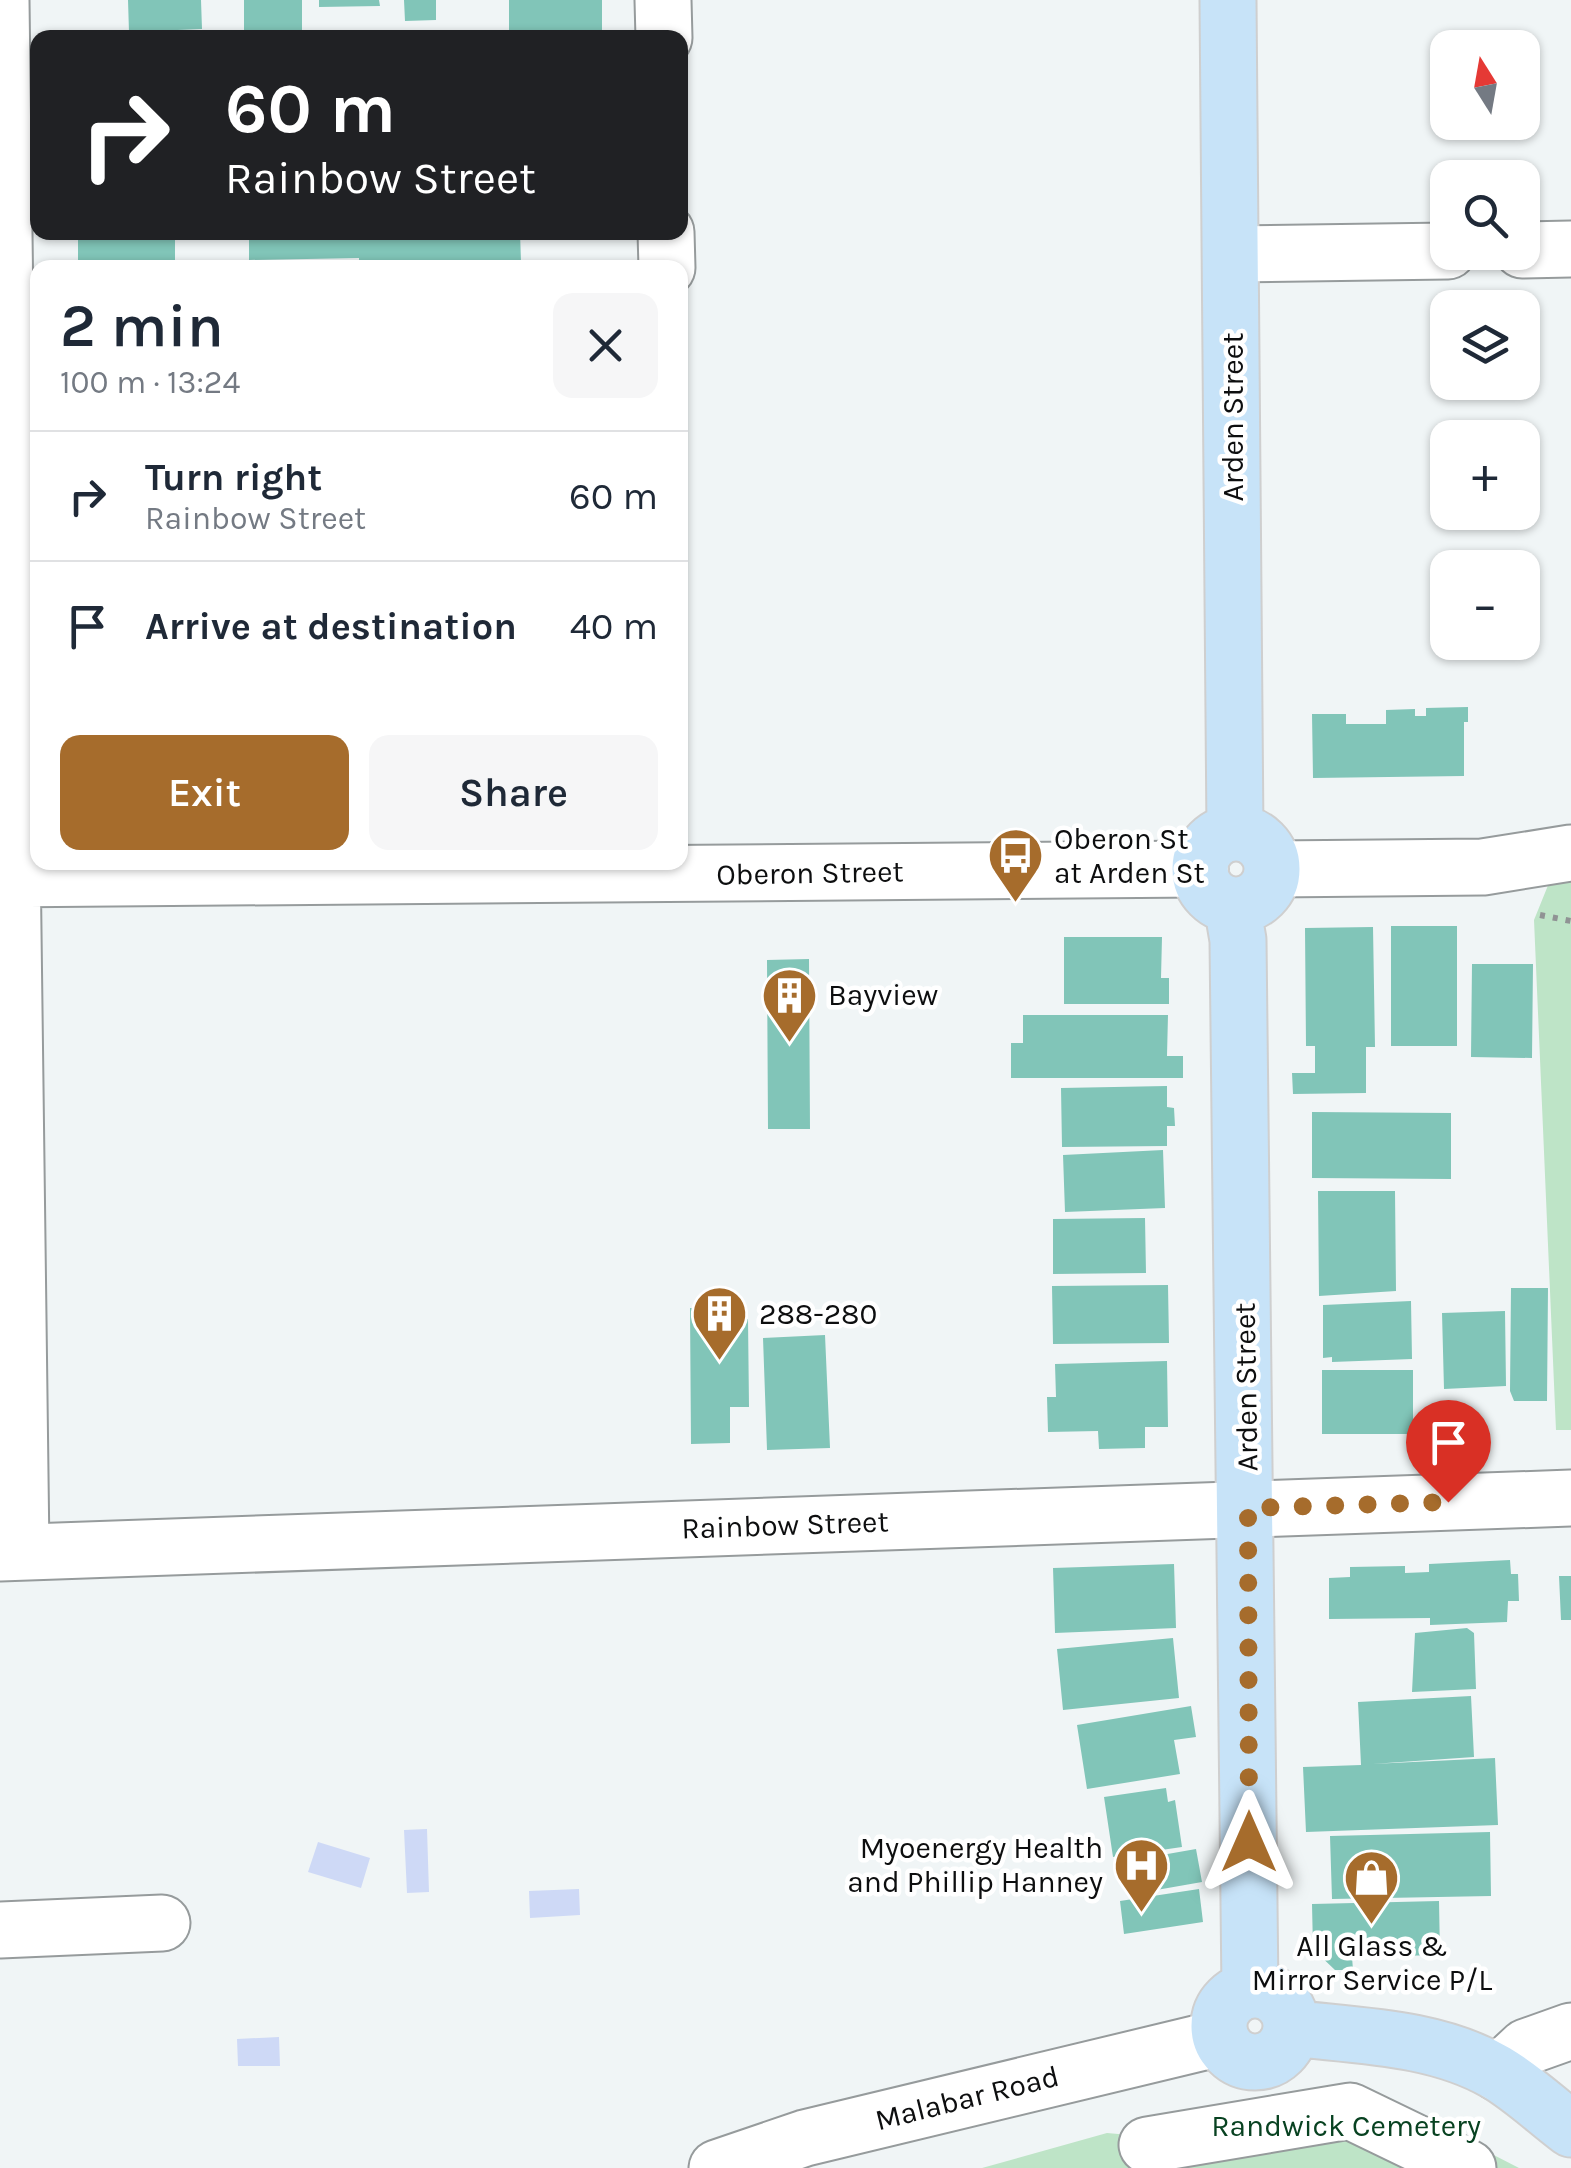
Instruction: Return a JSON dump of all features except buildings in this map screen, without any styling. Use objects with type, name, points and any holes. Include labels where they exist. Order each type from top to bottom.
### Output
[{"type":"main road","name":"Arden Street","points":[[1228,0],[1235,869],[1248,1508],[1250,1990]]},
{"type":"main road","points":[[1250,1990],[1279,1999],[1291,2028],[1281,2050],[1260,2062],[1236,2057],[1220,2038],[1224,2008],[1250,1990]]},
{"type":"main road","points":[[1291,2028],[1420,2044],[1498,2073],[1571,2130]]},
{"type":"street","points":[[2,0],[10,1552]]},
{"type":"street","points":[[663,0],[664,30]]},
{"type":"street","points":[[1540,250],[1571,249]]},
{"type":"street","points":[[1232,254],[1430,251]]},
{"type":"street","name":"Oberon Street","points":[[688,869],[1483,868],[1571,852]]},
{"type":"street","name":"Oberon Street","points":[[7,879],[609,870]]},
{"type":"street","name":"Rainbow Street","points":[[10,1552],[1571,1498]]},
{"type":"street","points":[[0,1930],[162,1923]]},
{"type":"street","points":[[1498,2073],[1526,2047],[1571,2031]]},
{"type":"street","name":"Malabar Road","points":[[716,2168],[806,2138],[1220,2038]]},
{"type":"street","points":[[1120,2060],[1146,2116],[1141,2156],[1350,2111],[1468,2168]]},
{"type":"path","points":[[1540,915],[1571,921]]},
{"type":"green space","points":[[1571,877],[1571,1430],[1556,1430],[1534,920],[1551,878]]},
{"type":"green space","name":"Randwick Cemetery","points":[[1352,2082],[1519,2168],[982,2168],[1107,2133],[1152,2137],[1169,2121]]},
{"type":"water","points":[[427,1829],[429,1892],[407,1893],[404,1830]]},
{"type":"water","points":[[318,1842],[370,1858],[361,1888],[308,1872]]},
{"type":"water","points":[[579,1889],[580,1915],[530,1918],[529,1891]]},
{"type":"water","points":[[279,2037],[280,2066],[238,2066],[237,2039]]},
{"type":"place","name":"Oberon St at Arden St","points":[[1015,905]]},
{"type":"place","name":"Bayview","points":[[789,1044]]},
{"type":"place","name":"288-280","points":[[720,1363]]},
{"type":"place","name":"Myoenergy Health and Phillip Hanney","points":[[1142,1914]]},
{"type":"place","name":"All Glass & Mirror Service P/L","points":[[1372,1927]]},
{"type":"route","points":[[1249,1842],[1248,1508],[1448,1502]]}]
